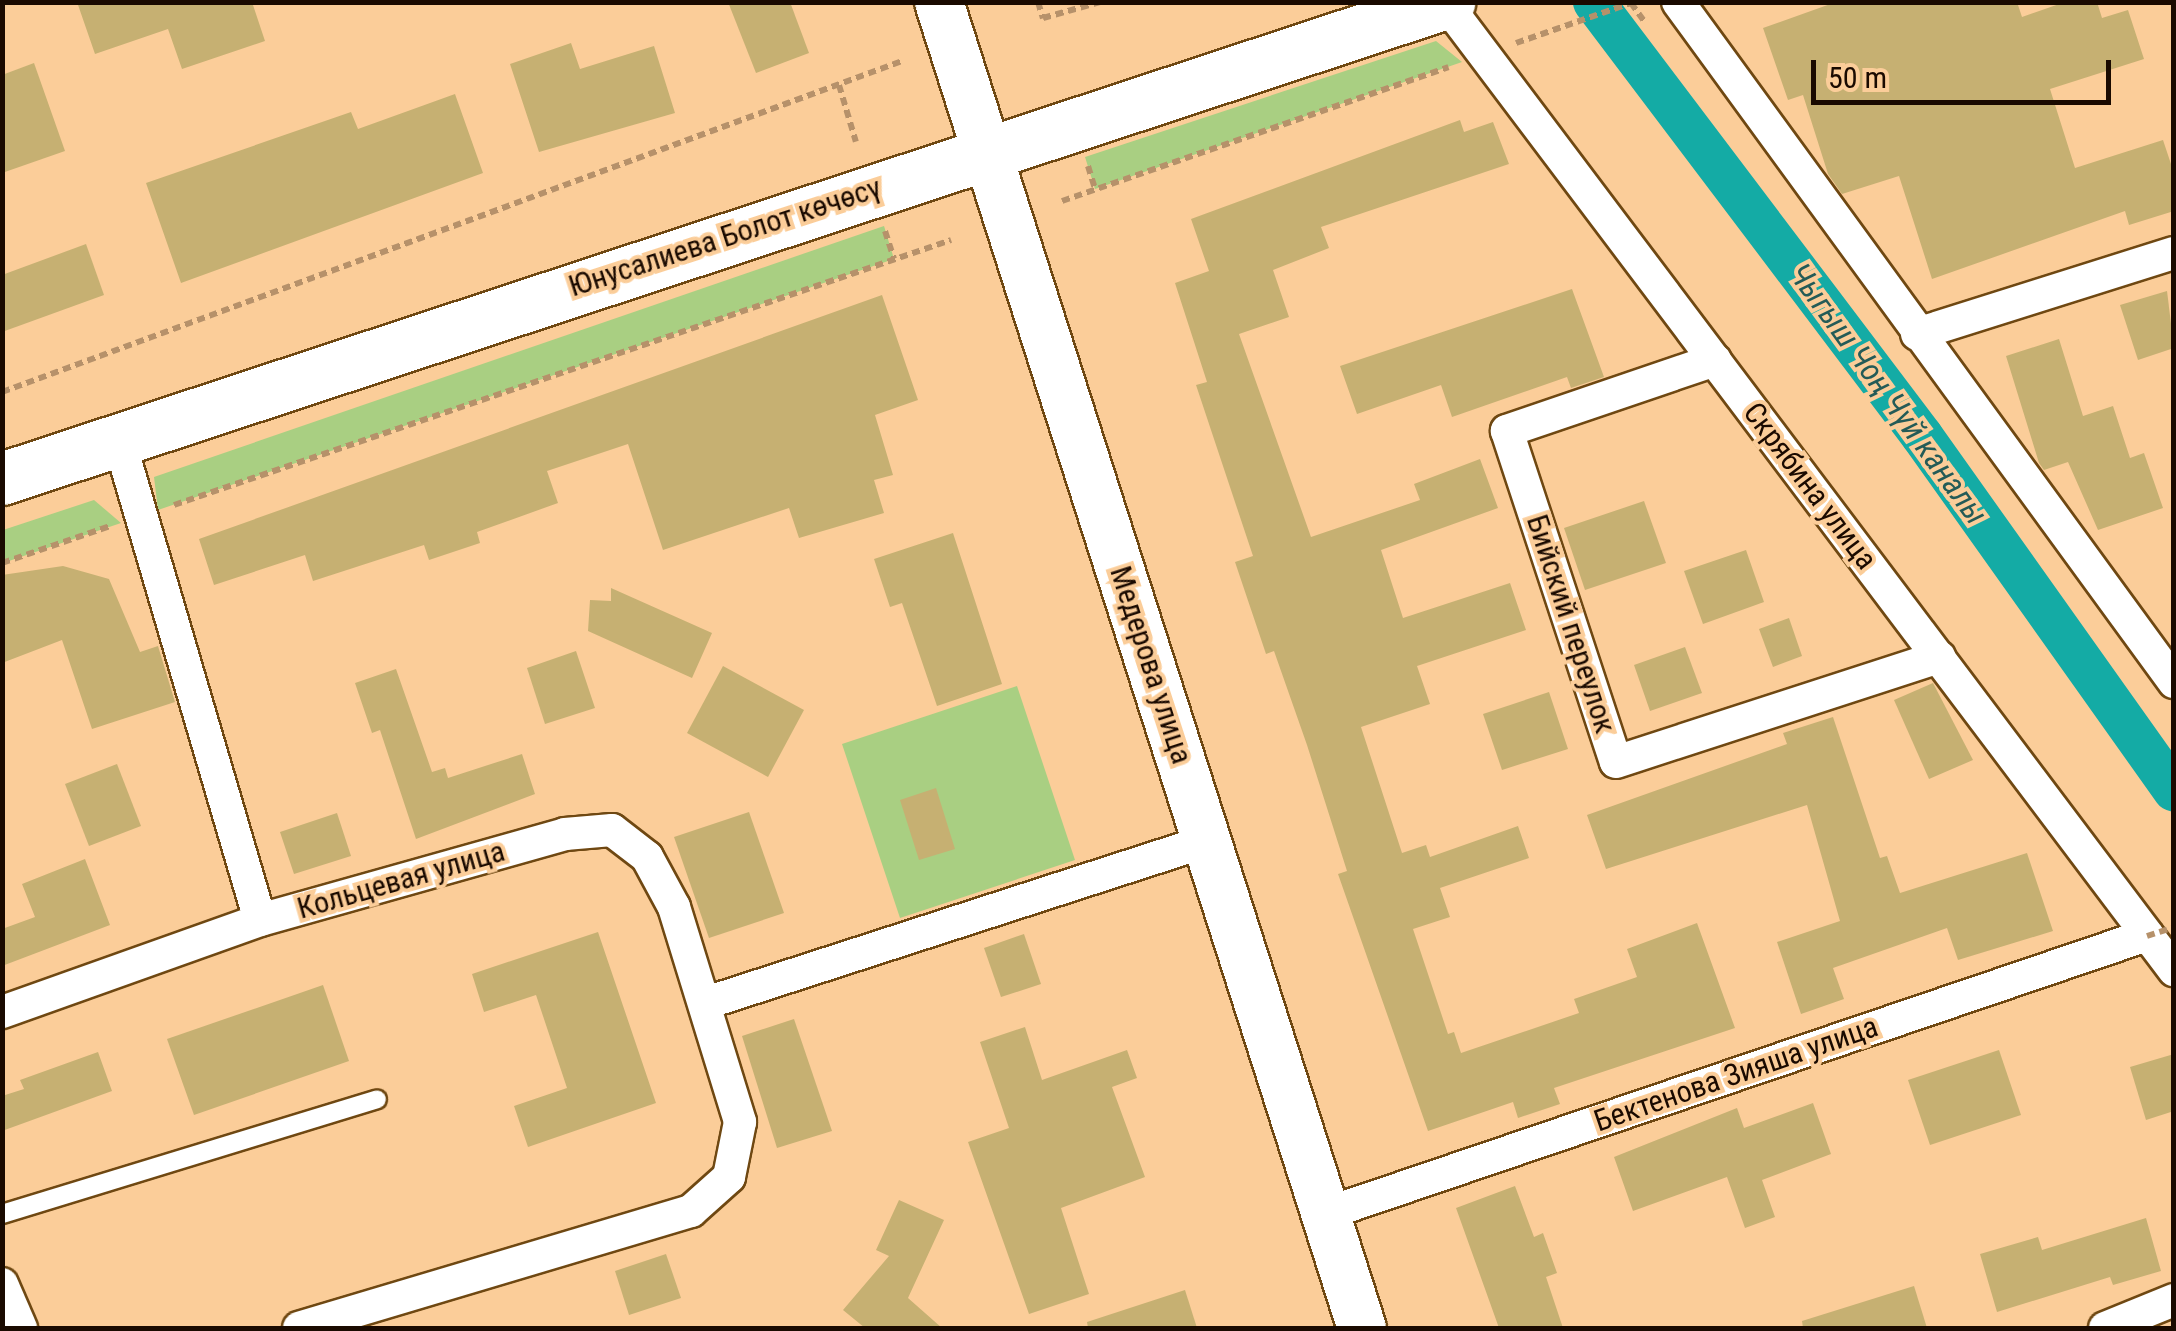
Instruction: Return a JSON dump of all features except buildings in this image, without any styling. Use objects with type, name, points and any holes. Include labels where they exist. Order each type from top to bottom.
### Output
[{"type":"main road","name":"Медерова улица","points":[[939,2],[1362,1328]]},
{"type":"main road","name":"Юнусалиева Болот көчөсү","points":[[2,478],[987,150],[1448,3]]},
{"type":"street","points":[[1678,2],[2174,682]]},
{"type":"street","name":"Скрябина улица","points":[[1448,3],[1939,658],[2156,933],[2174,970]]},
{"type":"street","points":[[1917,334],[2174,253]]},
{"type":"street","name":"Бийский переулок","points":[[1715,360],[1507,431],[1616,762],[1939,658]]},
{"type":"street","points":[[119,440],[260,920]]},
{"type":"street","name":"Кольцевая улица","points":[[2,1012],[260,920],[565,834],[612,830],[647,857],[665,890],[706,1004],[740,1122],[730,1177],[691,1212],[403,1314],[299,1328]]},
{"type":"street","points":[[706,1004],[1207,841]]},
{"type":"street","name":"Бектенова Зияша улица","points":[[1325,1214],[2156,933]]},
{"type":"street","points":[[2,1284],[20,1328]]},
{"type":"street","points":[[2104,1328],[2174,1300]]},
{"type":"lane","points":[[2,1214],[377,1099]]},
{"type":"path","points":[[1038,2],[1044,18],[1100,2]]},
{"type":"path","points":[[1062,201],[1632,3]]},
{"type":"path","points":[[2,392],[902,61]]},
{"type":"path","points":[[839,86],[856,142]]},
{"type":"path","points":[[884,226],[894,259]]},
{"type":"path","points":[[2,563],[951,240]]},
{"type":"green space","points":[[1436,41],[1462,62],[1095,189],[1085,157]]},
{"type":"green space","points":[[884,226],[894,259],[158,510],[154,477]]},
{"type":"green space","points":[[94,500],[121,523],[3,563],[3,530]]},
{"type":"green space","points":[[1017,686],[1075,860],[900,918],[842,744]]},
{"type":"waterway","name":"Чыгыш Чоң Чүй каналы","points":[[1594,2],[1922,436],[2174,791]]}]
